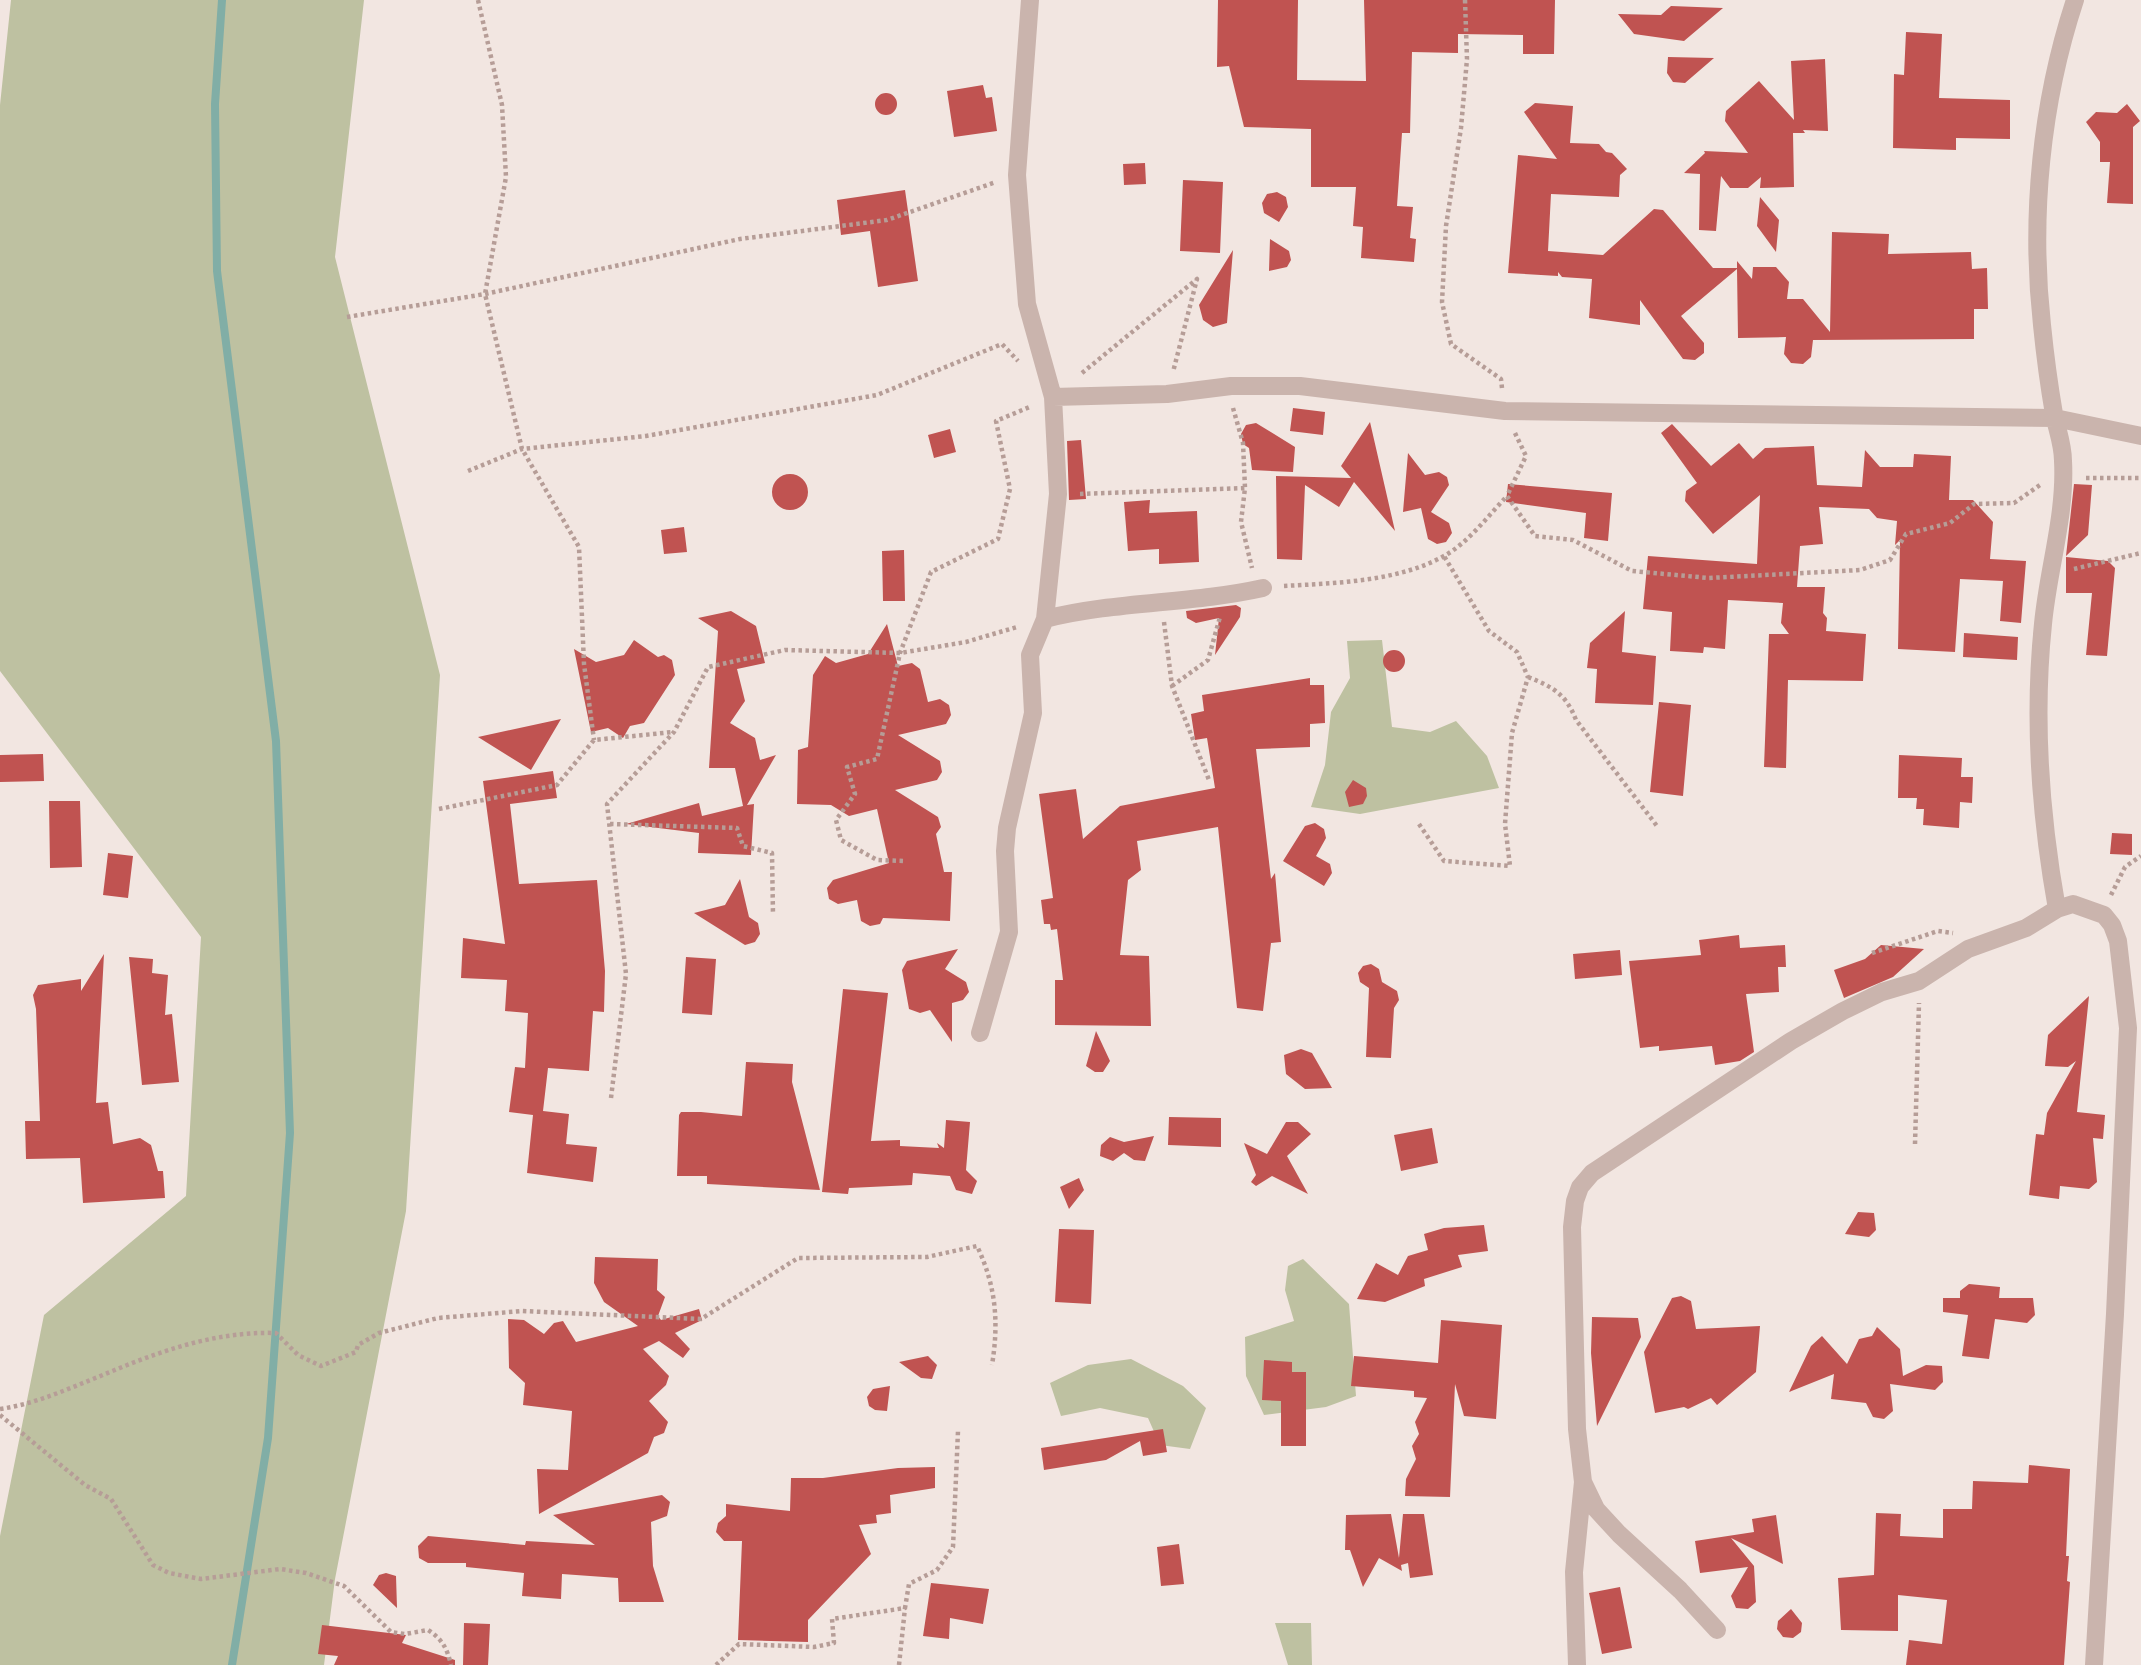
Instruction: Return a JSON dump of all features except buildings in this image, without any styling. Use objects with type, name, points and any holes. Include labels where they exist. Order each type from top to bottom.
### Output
[{"type":"street","points":[[980,1033],[1009,932],[1005,851],[1007,828],[1033,713],[1030,654],[1045,619],[1058,494],[1053,397],[1027,304],[1017,175],[1030,0]]},
{"type":"street","points":[[2057,909],[2045,844],[2036,722],[2043,620],[2062,478],[2061,441],[2054,418],[2036,265],[2039,192],[2058,51],[2075,0]]},
{"type":"street","points":[[1053,397],[1167,394],[1231,386],[1300,386],[1505,411],[2054,418],[2141,436]]},
{"type":"street","points":[[1045,619],[1090,611],[1226,596],[1263,588]]},
{"type":"street","points":[[1577,1665],[1574,1572],[1583,1482],[1577,1429],[1572,1227],[1580,1187],[1592,1173],[1791,1041],[1882,992],[1919,981],[1968,949],[2026,929],[2057,909],[2073,904],[2104,915],[2112,925],[2118,941],[2128,1028],[2115,1314],[2094,1665]]},
{"type":"street","points":[[1583,1482],[1596,1509],[1680,1590],[1717,1630]]},
{"type":"path","points":[[478,0],[502,106],[506,177],[485,294],[522,449],[579,547],[584,664],[594,740]]},
{"type":"path","points":[[346,317],[485,294],[740,239],[887,220],[1017,175]]},
{"type":"path","points":[[903,861],[877,860],[841,840],[836,820],[855,794],[847,767],[877,759],[900,653],[931,572],[998,539],[1010,489],[996,421],[1053,397],[1197,279],[1167,394]]},
{"type":"path","points":[[468,471],[522,449],[646,436],[877,395],[1002,344],[1053,397]]},
{"type":"path","points":[[1231,386],[1232,405],[1244,443],[1245,488],[1241,522],[1252,566],[1263,588],[1398,573],[1444,556],[1507,496]]},
{"type":"path","points":[[2062,478],[2141,478]]},
{"type":"path","points":[[1058,494],[1136,494],[1245,488]]},
{"type":"path","points":[[2051,574],[2141,553]]},
{"type":"path","points":[[1419,824],[1444,861],[1510,866],[1505,824],[1512,733],[1528,677],[1517,652],[1489,631],[1444,556]]},
{"type":"path","points":[[1172,686],[1208,660],[1226,596]]},
{"type":"path","points":[[1162,604],[1172,686],[1209,780]]},
{"type":"path","points":[[611,1098],[626,974],[607,804],[674,732],[708,667],[785,650],[900,653],[966,642],[1045,619]]},
{"type":"path","points":[[1528,677],[1552,686],[1568,700],[1576,720],[1657,826]]},
{"type":"path","points":[[439,809],[557,785],[594,740],[674,732]]},
{"type":"path","points":[[610,824],[737,828],[743,846],[772,853],[773,915]]},
{"type":"path","points":[[2104,915],[2125,867],[2141,856]]},
{"type":"path","points":[[1915,1144],[1919,981]]},
{"type":"path","points":[[0,1409],[28,1405],[132,1363],[197,1342],[240,1332],[276,1333],[298,1355],[321,1366],[356,1352],[358,1345],[379,1333],[408,1323],[522,1311],[701,1319],[798,1258],[927,1257],[977,1246],[991,1273],[997,1317],[992,1365]]},
{"type":"path","points":[[0,1415],[85,1485],[111,1499],[153,1565],[169,1573],[201,1579],[280,1569],[330,1580],[344,1586],[390,1632],[405,1634],[428,1630],[438,1636],[447,1648],[451,1665]]},
{"type":"path","points":[[899,1665],[909,1584],[936,1570],[953,1547],[958,1431]]},
{"type":"path","points":[[716,1665],[739,1644],[814,1647],[834,1643],[832,1619],[905,1608]]},
{"type":"green space","points":[[11,0],[364,0],[335,257],[440,675],[406,1211],[335,1579],[324,1665],[0,1665],[0,1536],[44,1315],[186,1196],[201,937],[0,671],[0,105]]},
{"type":"green space","points":[[1382,640],[1392,727],[1430,732],[1456,721],[1487,756],[1499,788],[1360,814],[1311,807],[1325,765],[1331,712],[1350,678],[1347,641]]},
{"type":"green space","points":[[1303,1259],[1349,1304],[1356,1396],[1326,1407],[1264,1415],[1246,1376],[1245,1337],[1294,1321],[1285,1290],[1288,1266]]},
{"type":"green space","points":[[1131,1359],[1183,1386],[1206,1408],[1190,1449],[1160,1445],[1148,1418],[1100,1408],[1061,1416],[1050,1383],[1088,1365]]},
{"type":"green space","points":[[1275,1623],[1311,1623],[1312,1665],[1288,1665]]},
{"type":"waterway","points":[[222,0],[215,104],[217,271],[276,741],[290,1133],[268,1438],[232,1665]]}]
